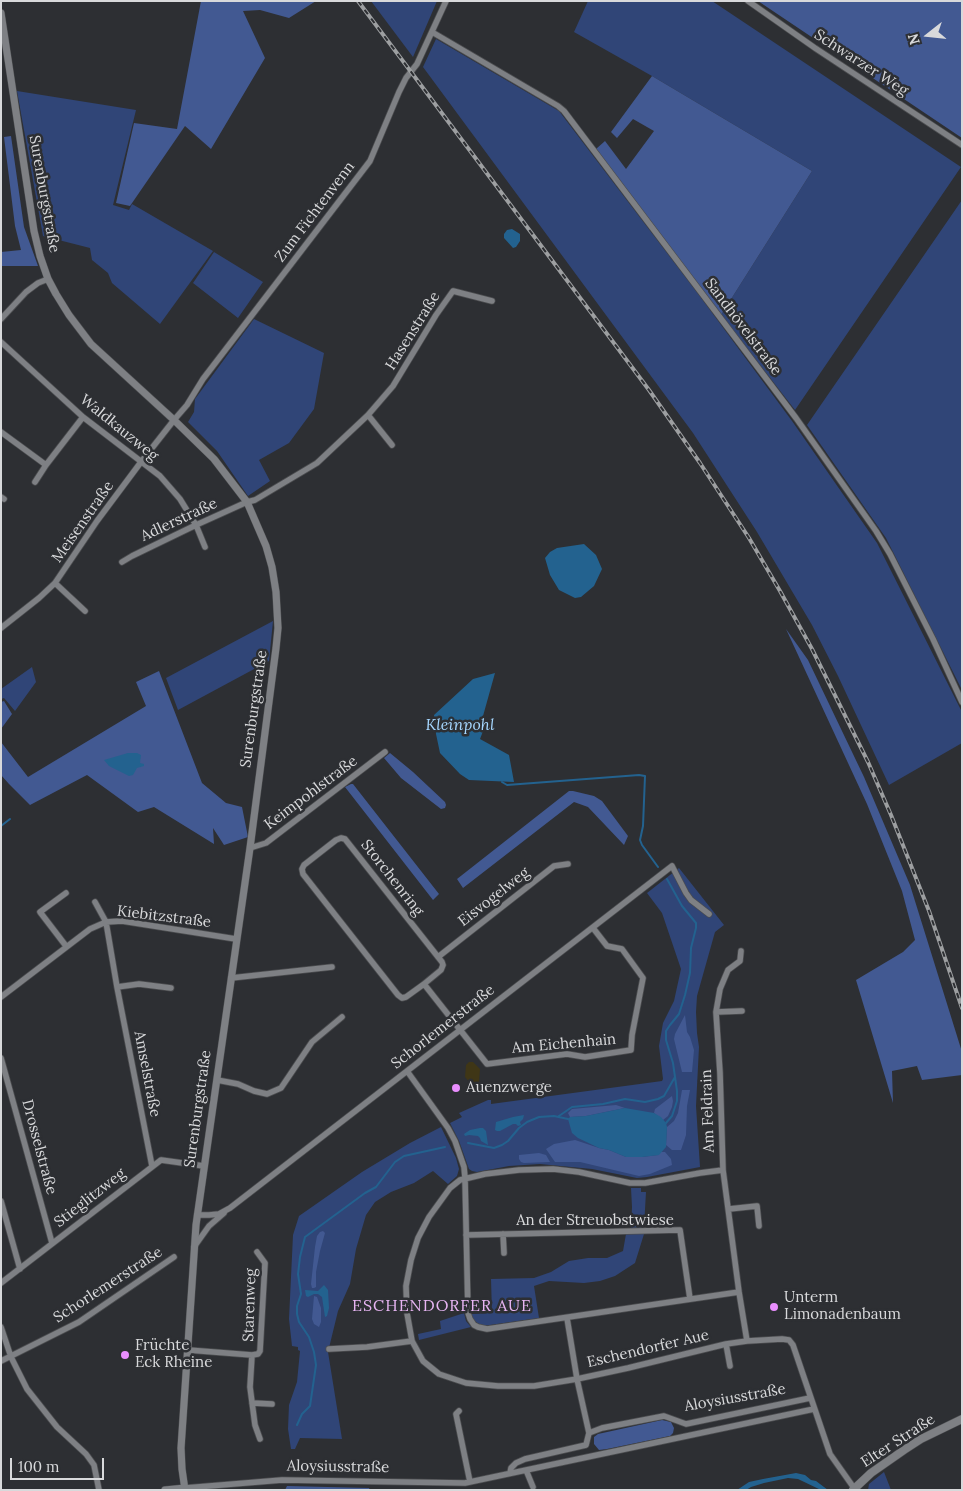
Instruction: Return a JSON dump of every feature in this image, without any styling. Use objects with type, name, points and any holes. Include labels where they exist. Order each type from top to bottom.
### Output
[{"type":"main road","name":"Elter Straße","points":[[853,1489],[874,1471],[921,1439],[962,1419]]},
{"type":"street","name":"Zum Fichtenvenn","points":[[174,420],[187,405],[203,379],[370,161],[399,92],[406,78],[417,64],[446,1]]},
{"type":"street","name":"Schwarzer Weg","points":[[748,1],[815,48],[962,145]]},
{"type":"street","name":"Surenburgstraße","points":[[1,13],[34,230],[48,279],[69,315],[91,344],[214,459],[247,502],[261,532],[272,567],[276,592],[278,628],[276,648],[250,848],[197,1214],[181,1448],[185,1489]]},
{"type":"street","name":"Sandhövelstraße","points":[[432,32],[558,106],[564,112],[796,418],[876,530],[929,631],[962,702]]},
{"type":"street","points":[[1,319],[26,292],[48,279]]},
{"type":"street","name":"Hasenstraße","points":[[247,502],[255,500],[317,463],[368,415],[393,386],[436,315],[453,291],[492,301]]},
{"type":"street","name":"Waldkauzweg","points":[[1,342],[83,417],[160,476],[180,499],[196,525],[206,547]]},
{"type":"street","points":[[368,415],[392,445]]},
{"type":"street","points":[[35,482],[83,417]]},
{"type":"street","name":"Meisenstraße","points":[[1,628],[40,598],[55,583],[141,462],[174,420]]},
{"type":"street","points":[[1,432],[46,465]]},
{"type":"street","name":"Adlerstraße","points":[[122,562],[247,502]]},
{"type":"street","points":[[55,583],[85,611]]},
{"type":"street","name":"Keimpohlstraße","points":[[250,848],[266,843],[386,752]]},
{"type":"street","name":"Storchenring","points":[[345,839],[442,962],[441,970],[424,984],[406,997],[402,998],[398,995],[303,874],[302,869],[304,865],[336,840],[345,839]]},
{"type":"street","name":"Eisvogelweg","points":[[438,957],[554,866],[568,864]]},
{"type":"street","name":"Schorlemerstraße","points":[[194,1247],[209,1226],[230,1208],[672,866],[691,900],[709,914]]},
{"type":"street","points":[[66,893],[40,912],[66,946]]},
{"type":"street","name":"Amselstraße","points":[[95,902],[106,922],[152,1166]]},
{"type":"street","name":"Kiebitzstraße","points":[[1,997],[66,946],[90,929],[106,922],[122,921],[236,939]]},
{"type":"street","name":"Am Eichenhain","points":[[460,1029],[487,1064],[567,1054],[585,1057],[631,1050],[643,978],[622,949],[607,946],[593,928]]},
{"type":"street","name":"Am Feldrain","points":[[741,950],[740,961],[728,970],[720,989],[716,1012],[723,1170],[747,1340]]},
{"type":"street","points":[[231,978],[332,968]]},
{"type":"street","points":[[118,987],[139,984],[171,988]]},
{"type":"street","points":[[424,984],[460,1029]]},
{"type":"street","points":[[716,1012],[742,1011]]},
{"type":"street","points":[[217,1080],[238,1084],[267,1094],[281,1088],[312,1042],[342,1017]]},
{"type":"street","name":"Drosselstraße","points":[[1,1058],[52,1243]]},
{"type":"street","points":[[407,1071],[448,1128],[464,1167],[468,1313],[474,1325],[487,1329],[739,1292]]},
{"type":"street","name":"Stieglitzweg","points":[[1,1283],[161,1160],[204,1166]]},
{"type":"street","points":[[465,1178],[519,1170],[553,1169],[579,1172],[630,1183],[644,1183],[723,1170]]},
{"type":"street","name":"Eschendorfer Aue","points":[[465,1178],[450,1188],[429,1217],[416,1245],[406,1286],[407,1313],[412,1341],[422,1361],[438,1374],[466,1383],[498,1386],[534,1386],[628,1368],[747,1340],[782,1339],[789,1340],[793,1345],[810,1398]]},
{"type":"street","points":[[1,1201],[20,1269]]},
{"type":"street","points":[[729,1209],[757,1206],[759,1226]]},
{"type":"street","name":"Schorlemerstraße","points":[[197,1214],[218,1214],[230,1208]]},
{"type":"street","name":"An der Streuobstwiese","points":[[466,1235],[680,1230],[690,1299]]},
{"type":"street","name":"An der Streuobstwiese","points":[[503,1234],[504,1254]]},
{"type":"street","name":"Starenweg","points":[[188,1350],[258,1354],[260,1351],[265,1263],[257,1252]]},
{"type":"street","name":"Schorlemerstraße","points":[[1,1362],[78,1322],[174,1257]]},
{"type":"street","points":[[567,1318],[577,1379]]},
{"type":"street","points":[[1,1327],[11,1357],[27,1389],[57,1427],[86,1454],[94,1465],[99,1490]]},
{"type":"street","points":[[329,1349],[367,1347],[412,1341]]},
{"type":"street","name":"Eschendorfer Aue","points":[[726,1344],[730,1366]]},
{"type":"street","name":"Starenweg","points":[[252,1355],[250,1387],[255,1425],[260,1438]]},
{"type":"street","name":"Eschendorfer Aue","points":[[577,1379],[589,1433]]},
{"type":"street","points":[[810,1398],[830,1454],[853,1489]]},
{"type":"street","name":"Aloysiusstraße","points":[[589,1433],[602,1428],[664,1416],[686,1424],[810,1398]]},
{"type":"street","points":[[252,1403],[272,1404]]},
{"type":"street","name":"Aloysiusstraße","points":[[165,1490],[282,1480],[470,1482],[814,1408]]},
{"type":"street","points":[[459,1411],[456,1414],[470,1482]]},
{"type":"street","points":[[589,1433],[586,1445],[594,1455]]},
{"type":"street","name":"Aloysiusstraße","points":[[510,1473],[511,1468],[524,1459],[586,1445]]},
{"type":"street","points":[[526,1470],[533,1486]]},
{"type":"shaded area","points":[[201,1],[316,1],[289,18],[260,10],[243,11],[265,58],[211,149],[185,126],[130,206],[116,203],[134,123],[177,129]]},
{"type":"shaded area","points":[[371,1],[437,1],[413,57]]},
{"type":"shaded area","points":[[588,1],[712,1],[961,167],[795,410],[721,315],[812,171],[574,32]]},
{"type":"shaded area","points":[[758,1],[962,1],[962,138]]},
{"type":"shaded area","points":[[436,39],[559,111],[699,295],[792,421],[877,543],[962,712],[962,743],[889,785],[812,625],[757,532],[693,433],[423,67]]},
{"type":"shaded area","points":[[652,76],[812,171],[721,315],[596,149],[605,141],[626,169],[654,131],[633,119],[617,138],[611,132]]},
{"type":"shaded area","points":[[17,91],[136,110],[113,205],[129,210],[132,204],[213,251],[160,324],[112,283],[108,273],[92,260],[90,248],[43,236]]},
{"type":"shaded area","points":[[11,136],[24,227],[38,266],[1,266],[1,252],[21,250],[15,226],[4,137]]},
{"type":"shaded area","points":[[962,200],[962,690],[886,538],[807,425]]},
{"type":"shaded area","points":[[214,252],[263,282],[238,318],[193,283]]},
{"type":"shaded area","points":[[254,319],[324,353],[314,409],[289,443],[259,460],[270,481],[248,496],[217,451],[188,422],[194,412],[195,399]]},
{"type":"shaded area","points":[[273,621],[269,661],[178,710],[166,678]]},
{"type":"shaded area","points":[[786,629],[808,660],[864,777],[910,885],[962,1052],[962,1075],[922,1080],[917,1066],[892,1071],[893,1103],[856,980],[903,952],[915,940],[902,891],[867,804]]},
{"type":"shaded area","points":[[32,667],[36,682],[15,711],[4,698],[1,699],[1,689]]},
{"type":"shaded area","points":[[159,671],[202,783],[226,803],[242,807],[248,837],[224,845],[213,828],[214,844],[154,807],[138,812],[87,775],[30,805],[1,775],[1,742],[28,777],[146,706],[136,682]]},
{"type":"shaded area","points":[[4,701],[12,714],[1,729],[1,702]]},
{"type":"shaded area","points":[[390,753],[445,802],[445,808],[441,809],[401,778],[384,758]]},
{"type":"shaded area","points":[[353,784],[439,894],[433,900],[345,787]]},
{"type":"shaded area","points":[[569,791],[594,796],[602,801],[628,836],[624,845],[588,807],[574,802],[463,888],[457,879]]},
{"type":"shaded area","points":[[679,868],[724,925],[715,932],[697,996],[696,1012],[699,1047],[696,1106],[700,1167],[637,1178],[592,1169],[540,1164],[509,1166],[477,1172],[469,1169],[450,1123],[462,1117],[459,1113],[488,1100],[491,1100],[491,1104],[662,1081],[659,1046],[663,1023],[674,1001],[681,969],[662,913],[647,893]]},
{"type":"shaded area","points":[[685,1015],[687,1032],[694,1050],[692,1072],[682,1072],[674,1039]]},
{"type":"shaded area","points":[[682,1090],[690,1090],[687,1106],[686,1135],[681,1150],[672,1150],[666,1145],[667,1127],[674,1121],[678,1113]]},
{"type":"shaded area","points":[[672,1096],[672,1107],[668,1116],[663,1120],[654,1113],[655,1109]]},
{"type":"shaded area","points":[[616,1105],[625,1108],[586,1116],[570,1117],[568,1113],[572,1109]]},
{"type":"shaded area","points":[[441,1127],[456,1158],[459,1169],[457,1176],[448,1184],[433,1171],[414,1183],[391,1192],[375,1202],[366,1215],[356,1249],[350,1284],[338,1311],[328,1352],[342,1439],[300,1438],[295,1449],[291,1449],[288,1429],[289,1405],[297,1382],[300,1351],[298,1347],[292,1346],[289,1319],[293,1235],[299,1216],[362,1172]]},
{"type":"shaded area","points":[[575,1140],[626,1157],[658,1155],[661,1152],[665,1152],[671,1159],[672,1165],[650,1174],[639,1176],[580,1162],[555,1162],[546,1149],[554,1144]]},
{"type":"shaded area","points":[[539,1153],[546,1155],[550,1162],[524,1163],[519,1159],[519,1155]]},
{"type":"shaded area","points":[[631,1188],[641,1188],[641,1192],[646,1192],[644,1227],[631,1228]]},
{"type":"shaded area","points":[[323,1231],[325,1233],[316,1272],[316,1287],[312,1288],[317,1236]]},
{"type":"shaded area","points":[[626,1234],[644,1234],[635,1263],[615,1276],[600,1281],[584,1283],[549,1281],[534,1286],[539,1318],[483,1326],[473,1319],[471,1314],[492,1313],[491,1279],[534,1278],[551,1272],[569,1261],[607,1258],[623,1251]]},
{"type":"shaded area","points":[[314,1296],[317,1297],[321,1308],[319,1327],[314,1324],[312,1319]]},
{"type":"shaded area","points":[[464,1313],[466,1321],[471,1327],[419,1340],[418,1334],[441,1329],[440,1321]]},
{"type":"shaded area","points":[[662,1420],[671,1422],[674,1428],[670,1436],[599,1450],[594,1444],[594,1437],[598,1434]]},
{"type":"shaded area","points":[[884,1472],[891,1490],[868,1490],[869,1484]]},
{"type":"shaded area","points":[[287,1486],[369,1488],[370,1490],[285,1490]]},
{"type":"sand","points":[[469,1062],[473,1062],[480,1069],[479,1082],[475,1085],[471,1084],[465,1077],[466,1065]]},
{"type":"water","points":[[512,229],[520,234],[520,241],[513,248],[504,238],[507,230]]},
{"type":"water","points":[[584,544],[596,555],[602,569],[594,586],[581,597],[575,598],[559,590],[550,575],[545,558],[557,548]]},
{"type":"water","name":"Kleinpohl","points":[[495,673],[483,716],[485,726],[480,739],[509,755],[514,782],[469,780],[460,774],[440,753],[436,734],[434,715],[473,679]]},
{"type":"water","points":[[128,753],[141,755],[140,763],[144,764],[144,766],[137,768],[133,775],[129,776],[109,766],[104,760]]},
{"type":"water","points":[[625,1108],[654,1113],[666,1123],[666,1147],[659,1155],[626,1157],[599,1148],[572,1133],[568,1119],[570,1117],[586,1116]]},
{"type":"water","points":[[524,1115],[520,1122],[521,1125],[513,1124],[500,1131],[495,1130],[496,1122]]},
{"type":"water","points":[[480,1128],[486,1131],[488,1145],[481,1141],[478,1136],[465,1136],[464,1134],[470,1130]]},
{"type":"water","points":[[324,1285],[328,1290],[329,1308],[325,1317],[322,1297],[314,1294],[308,1297],[305,1290],[318,1291]]},
{"type":"water","points":[[796,1473],[805,1475],[828,1490],[821,1490],[798,1479],[788,1478],[764,1483],[746,1490],[737,1490],[749,1482]]},
{"type":"waterway","points":[[502,782],[507,785],[645,776],[643,826],[640,840],[658,867]]},
{"type":"waterway","points":[[1,826],[10,819]]},
{"type":"waterway","points":[[666,1123],[672,1116],[677,1101],[673,1063],[666,1040],[666,1031],[679,1014],[685,995],[690,973],[691,948],[696,928],[696,923],[682,906],[667,879]]},
{"type":"waterway","points":[[559,1116],[572,1107],[603,1104],[625,1099],[645,1102],[658,1099],[664,1096],[675,1077]]},
{"type":"waterway","points":[[468,1143],[494,1148],[508,1141],[527,1122],[539,1117],[554,1116],[568,1119]]},
{"type":"waterway","points":[[297,1425],[302,1414],[310,1406],[316,1365],[309,1337],[299,1322],[297,1314],[297,1306],[301,1294],[298,1274],[305,1237],[376,1187],[395,1162],[404,1156],[445,1147]]},
{"type":"railway","points":[[358,1],[649,390],[749,538],[812,649],[868,762],[929,911],[962,1008]]},
{"type":"place","name":"Auenzwerge","points":[[456,1088]]},
{"type":"place","name":"Unterm Limonadenbaum","points":[[774,1307]]},
{"type":"place","name":"Früchte Eck Rheine","points":[[125,1355]]},
{"type":"district","name":"ESCHENDORFER AUE","points":[[442,1306]]}]
